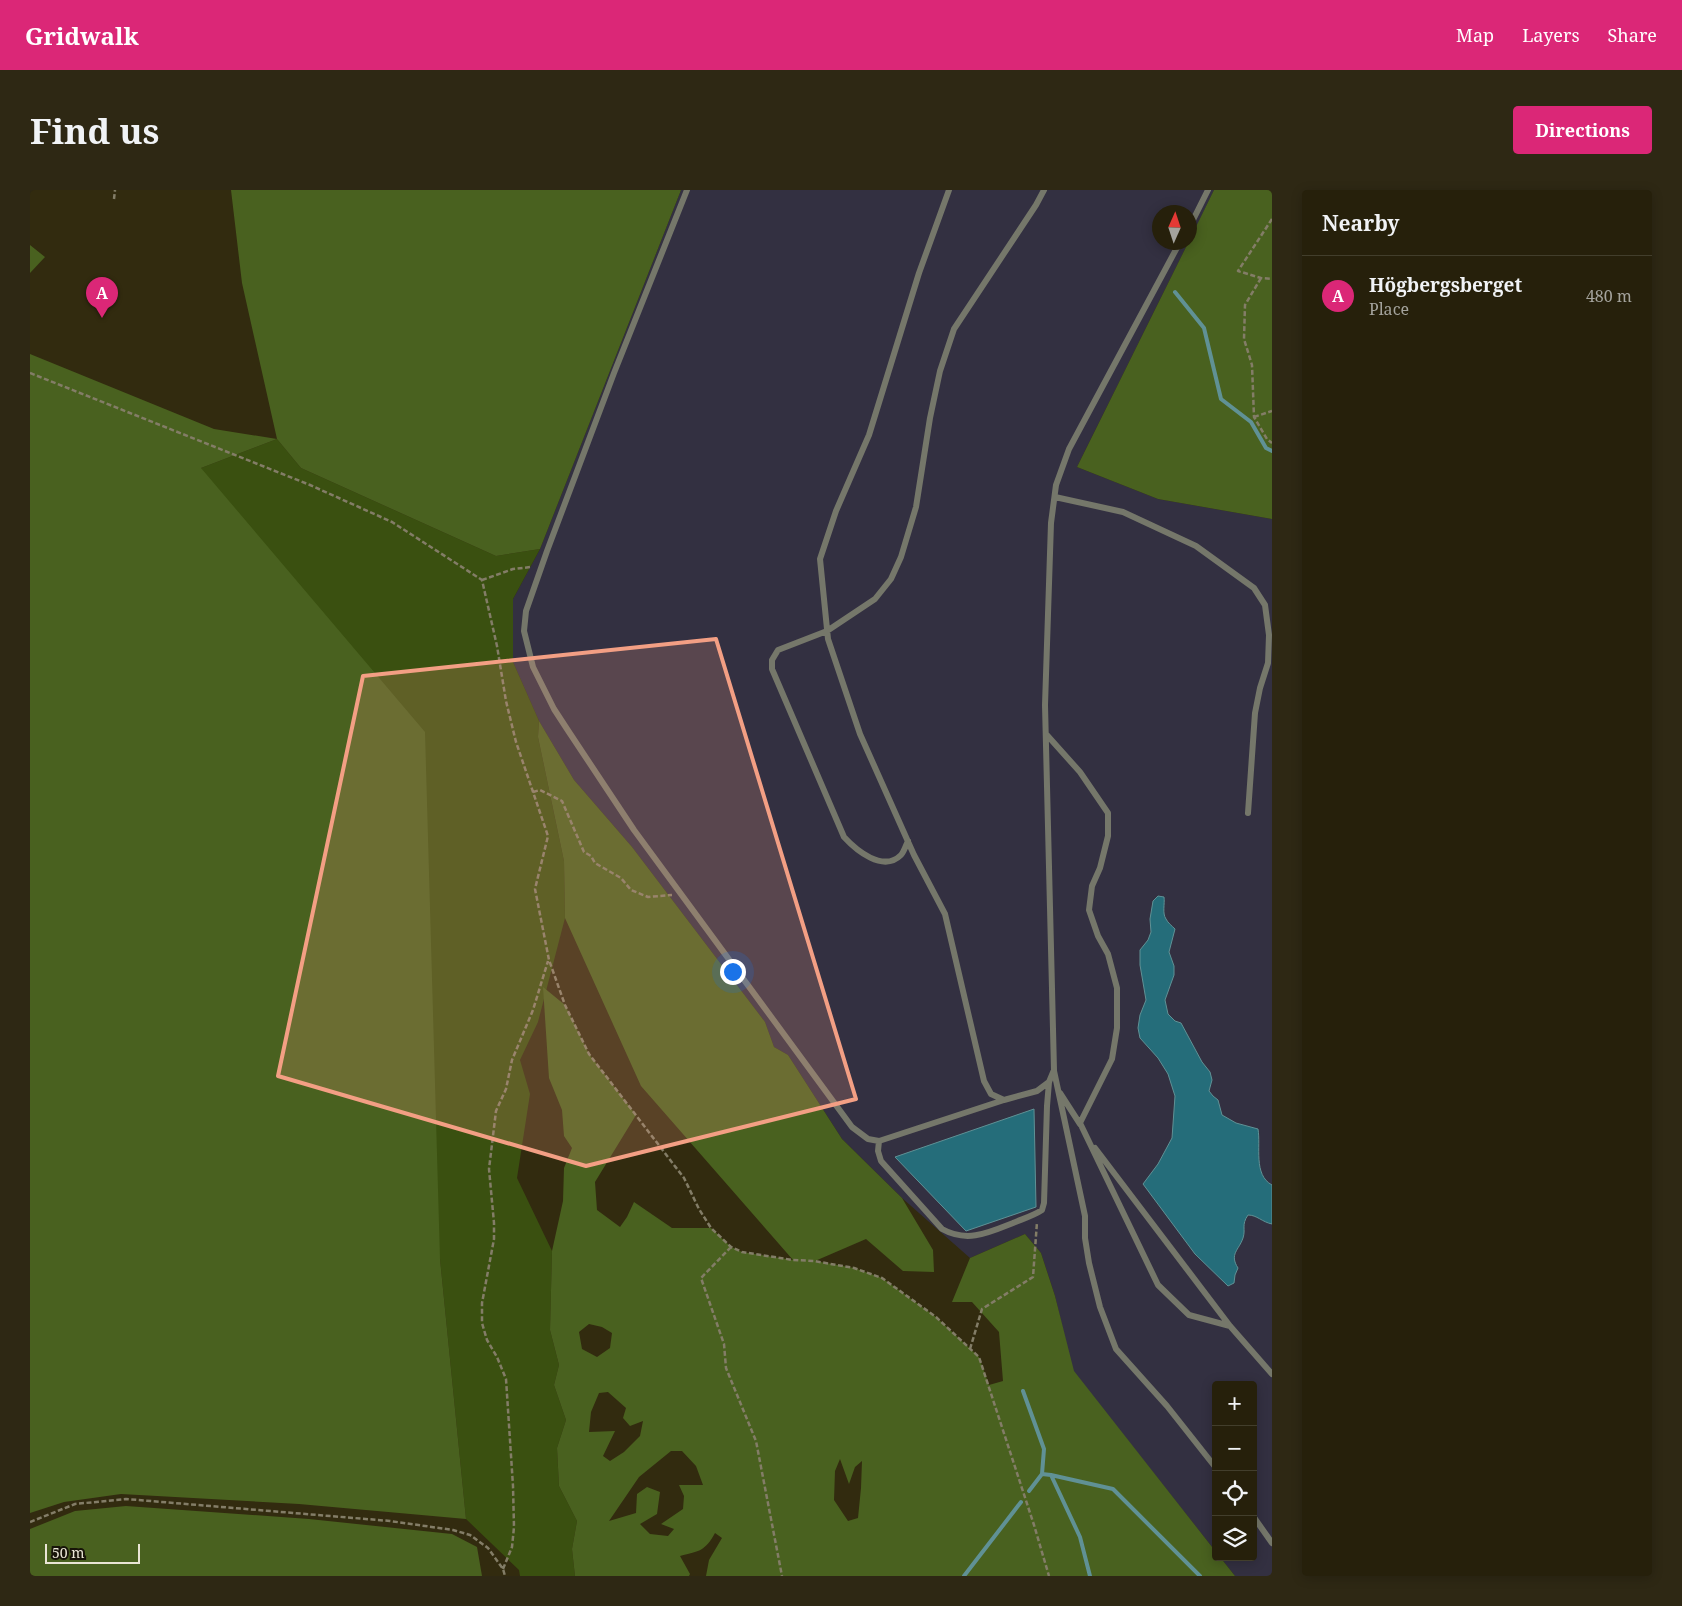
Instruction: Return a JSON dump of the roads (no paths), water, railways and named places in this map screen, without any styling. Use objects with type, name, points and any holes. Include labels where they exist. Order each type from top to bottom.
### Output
[{"type":"lane","points":[[687,190],[614,373],[526,611],[524,630],[533,667],[554,710],[634,830],[852,1127],[868,1139],[879,1141],[1037,1091],[1049,1082]]},
{"type":"lane","points":[[949,190],[919,273],[869,435],[836,511],[820,559],[828,639],[860,734],[908,841],[945,914],[984,1081],[990,1094],[1004,1100]]},
{"type":"lane","points":[[908,841],[902,854],[891,861],[880,861],[856,849],[844,837],[772,669],[772,660],[778,650],[827,630],[875,599],[892,579],[901,557],[916,507],[930,418],[940,370],[954,329],[1044,190]]},
{"type":"lane","points":[[1197,212],[1208,190]]},
{"type":"lane","points":[[1176,250],[1069,449],[1056,485],[1054,497],[1051,522],[1045,705],[1052,1038],[1054,1070],[1085,1216],[1085,1238],[1089,1263],[1100,1307],[1116,1349],[1166,1406],[1212,1463]]},
{"type":"lane","points":[[1054,497],[1123,512],[1196,546],[1254,588],[1265,604],[1269,635],[1268,663],[1255,713],[1248,813]]},
{"type":"lane","points":[[1046,734],[1080,772],[1108,813],[1108,836],[1100,868],[1092,886],[1089,910],[1098,936],[1108,954],[1117,988],[1117,1028],[1112,1059],[1080,1123]]},
{"type":"lane","points":[[879,1141],[878,1151],[881,1161],[942,1229],[953,1236],[985,1234],[1038,1213],[1042,1210],[1044,1203],[1047,1106],[1049,1082],[1054,1070]]},
{"type":"lane","points":[[1058,1090],[1099,1153],[1230,1326],[1272,1374]]},
{"type":"lane","points":[[1080,1123],[1158,1285],[1189,1314],[1230,1326]]},
{"type":"lane","points":[[1257,1522],[1272,1543]]},
{"type":"water","points":[[1158,896],[1164,897],[1165,917],[1175,929],[1169,952],[1174,966],[1174,975],[1165,1000],[1168,1014],[1175,1021],[1181,1023],[1202,1062],[1210,1072],[1212,1080],[1209,1091],[1218,1100],[1222,1115],[1236,1123],[1258,1129],[1260,1167],[1266,1180],[1272,1185],[1272,1224],[1248,1215],[1245,1222],[1244,1235],[1234,1259],[1238,1268],[1234,1283],[1228,1286],[1195,1254],[1143,1184],[1158,1164],[1172,1138],[1175,1096],[1168,1074],[1158,1058],[1140,1038],[1138,1028],[1140,1015],[1146,1000],[1140,965],[1140,950],[1148,940],[1151,932],[1150,919],[1153,901]]},
{"type":"water","points":[[1034,1109],[1036,1207],[966,1231],[895,1157]]},
{"type":"waterway","points":[[1175,292],[1204,328],[1221,399],[1251,422],[1266,448],[1272,451]]},
{"type":"waterway","points":[[1023,1391],[1044,1449],[1042,1474],[1051,1475],[1080,1537],[1090,1576]]},
{"type":"waterway","points":[[1029,1491],[1042,1474]]},
{"type":"waterway","points":[[1051,1475],[1113,1489],[1200,1576]]},
{"type":"waterway","points":[[964,1576],[1021,1502]]},
{"type":"place","name":"Högbergsberget","points":[[102,318]]}]
